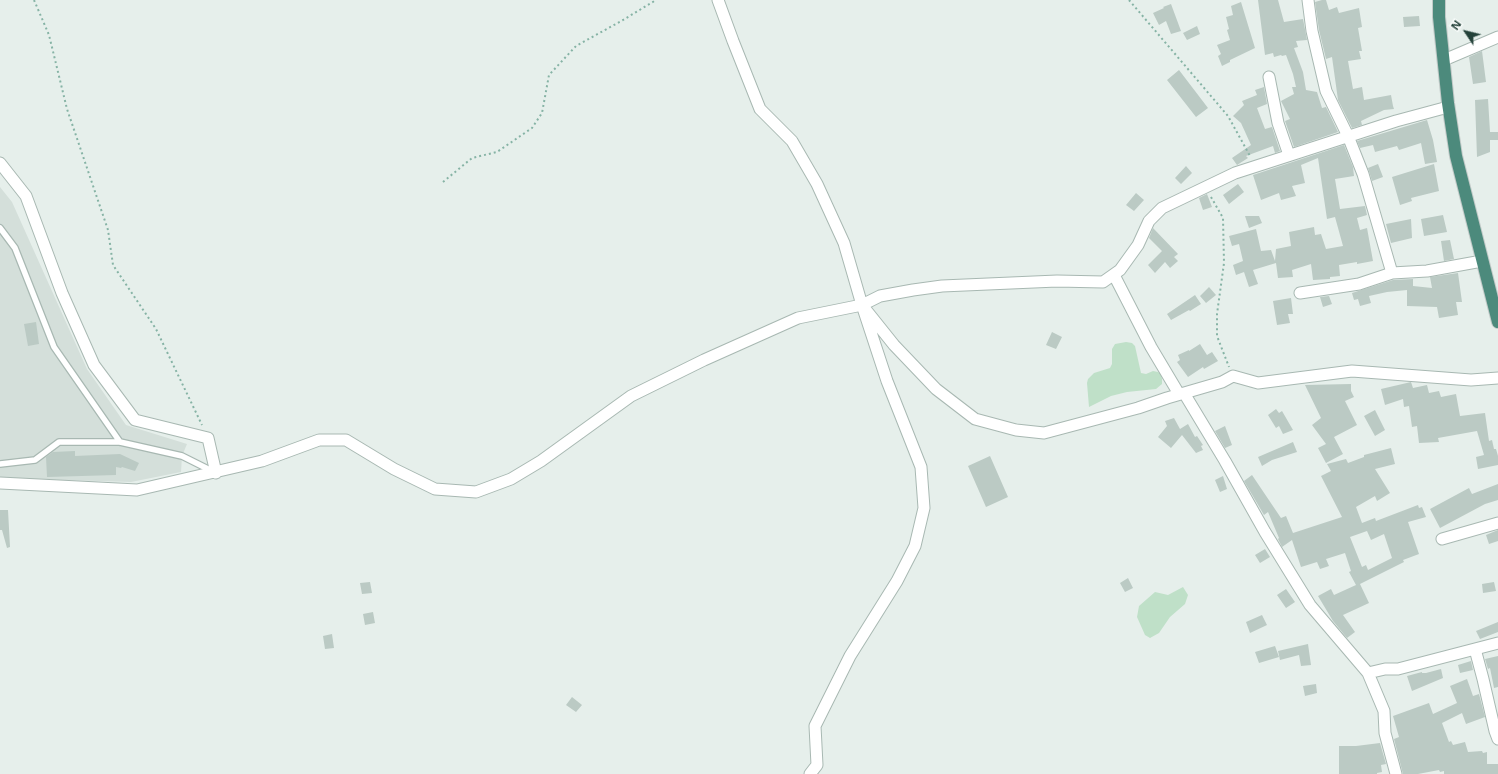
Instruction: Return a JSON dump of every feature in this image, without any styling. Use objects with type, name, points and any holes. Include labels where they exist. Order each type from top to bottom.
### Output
[{"type":"highway","points":[[1439,0],[1448,107],[1456,156],[1498,322]]},
{"type":"street","points":[[718,0],[760,109],[792,140],[817,184],[844,243],[862,305],[887,381],[921,467],[924,508],[916,546],[897,581],[850,656],[815,726],[817,765],[810,774]]},
{"type":"street","points":[[1308,0],[1312,31],[1326,91],[1348,136],[1363,174],[1392,273]]},
{"type":"street","points":[[1444,60],[1498,37]]},
{"type":"street","points":[[1269,77],[1278,123],[1289,155]]},
{"type":"street","points":[[0,483],[138,490],[216,473],[262,461],[319,440],[346,440],[394,470],[435,489],[476,492],[511,479],[541,461],[631,396],[704,360],[798,318],[862,305],[880,296],[942,286],[1057,281],[1103,282],[1120,270],[1138,245],[1149,221],[1162,208],[1235,173],[1396,121],[1448,107]]},
{"type":"street","points":[[0,163],[26,196],[62,293],[94,366],[136,420],[208,438],[216,473]]},
{"type":"street","points":[[1300,293],[1359,284],[1392,273],[1427,271],[1482,261]]},
{"type":"street","points":[[1114,275],[1151,347],[1225,461],[1265,532],[1310,605],[1368,673],[1384,711],[1384,733],[1396,774]]},
{"type":"street","points":[[862,305],[894,345],[936,389],[974,418],[1016,430],[1044,433],[1138,408],[1222,382],[1233,376],[1258,383],[1352,371],[1471,380],[1498,378]]},
{"type":"street","points":[[1442,539],[1498,523]]},
{"type":"street","points":[[1368,673],[1398,669],[1498,643]]},
{"type":"street","points":[[1475,649],[1498,739]]},
{"type":"lane","points":[[0,228],[15,248],[54,347],[120,442]]},
{"type":"lane","points":[[0,464],[35,460],[59,442],[120,442],[182,456],[216,473]]},
{"type":"path","points":[[34,0],[49,35],[67,109],[108,230],[113,265],[156,329],[208,438]]},
{"type":"path","points":[[443,182],[472,158],[497,152],[532,128],[542,113],[549,75],[576,46],[656,0]]},
{"type":"path","points":[[1129,0],[1228,116],[1256,166]]},
{"type":"path","points":[[1205,188],[1223,218],[1224,263],[1217,314],[1217,336],[1233,376]]},
{"type":"shaded area","points":[[0,187],[12,202],[87,369],[126,425],[187,444],[182,456],[181,472],[131,482],[0,478]]},
{"type":"green space","points":[[1126,342],[1132,343],[1135,346],[1141,373],[1146,374],[1153,371],[1158,372],[1161,374],[1162,384],[1156,389],[1127,392],[1111,396],[1089,407],[1088,379],[1094,373],[1110,368],[1112,364],[1112,349],[1115,344]]},
{"type":"green space","points":[[1183,587],[1188,595],[1185,604],[1170,617],[1159,633],[1150,638],[1145,635],[1137,617],[1139,606],[1155,592],[1168,595]]},
{"type":"building","points":[[1258,0],[1278,0],[1284,22],[1303,19],[1307,40],[1296,41],[1298,47],[1294,48],[1303,72],[1306,90],[1317,92],[1322,108],[1326,107],[1338,132],[1294,147],[1285,121],[1290,119],[1281,101],[1294,94],[1292,87],[1296,87],[1293,74],[1286,55],[1274,57],[1273,53],[1265,55]]},
{"type":"building","points":[[1326,0],[1329,10],[1337,7],[1339,13],[1359,8],[1362,27],[1358,28],[1362,51],[1359,51],[1361,59],[1348,61],[1353,89],[1362,87],[1364,100],[1391,95],[1394,109],[1384,110],[1361,121],[1362,125],[1352,128],[1338,100],[1332,57],[1326,59],[1319,30],[1315,2]]},
{"type":"building","points":[[1241,2],[1255,48],[1230,60],[1230,62],[1222,66],[1218,56],[1221,54],[1217,45],[1230,40],[1227,30],[1229,29],[1226,17],[1233,15],[1231,6]]},
{"type":"building","points":[[1171,4],[1181,31],[1171,34],[1166,21],[1159,25],[1153,13]]},
{"type":"building","points":[[1419,16],[1420,26],[1404,27],[1403,17]]},
{"type":"building","points":[[1197,26],[1200,34],[1187,40],[1183,33]]},
{"type":"building","points":[[1482,51],[1486,82],[1473,84],[1469,57]]},
{"type":"building","points":[[1179,70],[1208,108],[1196,117],[1167,80]]},
{"type":"building","points":[[1264,87],[1267,104],[1257,108],[1265,129],[1272,127],[1280,151],[1275,153],[1273,146],[1246,156],[1248,158],[1237,165],[1232,158],[1251,145],[1241,123],[1233,116],[1244,105],[1242,101],[1257,95],[1255,90]]},
{"type":"building","points":[[1488,99],[1490,132],[1498,132],[1498,140],[1490,140],[1490,152],[1477,157],[1475,100]]},
{"type":"building","points":[[1427,120],[1433,140],[1437,162],[1425,164],[1421,143],[1399,150],[1397,146],[1375,152],[1373,145],[1360,148],[1357,141]]},
{"type":"building","points":[[1344,145],[1353,167],[1354,176],[1335,179],[1340,209],[1365,206],[1367,215],[1357,218],[1360,230],[1367,228],[1373,261],[1339,265],[1340,276],[1330,277],[1330,279],[1313,280],[1311,264],[1292,270],[1293,277],[1278,278],[1276,263],[1253,270],[1258,284],[1249,287],[1244,272],[1236,275],[1233,265],[1243,261],[1239,244],[1232,246],[1229,236],[1256,229],[1261,251],[1271,250],[1275,261],[1276,249],[1291,246],[1289,232],[1314,227],[1315,235],[1321,234],[1326,249],[1343,246],[1335,217],[1327,219],[1318,158],[1301,165],[1305,183],[1292,186],[1296,196],[1281,200],[1279,193],[1261,200],[1253,175]]},
{"type":"building","points":[[1378,164],[1383,177],[1372,181],[1368,168]]},
{"type":"building","points":[[1434,164],[1439,191],[1411,198],[1412,201],[1400,205],[1392,177]]},
{"type":"building","points":[[1186,166],[1192,173],[1181,184],[1175,178]]},
{"type":"building","points":[[1238,184],[1244,192],[1229,204],[1223,195]]},
{"type":"building","points":[[1136,193],[1144,200],[1134,211],[1126,205]]},
{"type":"building","points":[[1207,194],[1212,207],[1203,210],[1199,198]]},
{"type":"building","points":[[1443,215],[1447,232],[1424,236],[1421,219]]},
{"type":"building","points":[[1245,216],[1259,216],[1262,223],[1249,228]]},
{"type":"building","points":[[1411,219],[1412,238],[1391,243],[1386,224]]},
{"type":"building","points":[[1153,228],[1178,254],[1174,257],[1178,261],[1170,268],[1165,262],[1155,273],[1148,265],[1162,251],[1149,238]]},
{"type":"building","points":[[1450,240],[1454,259],[1444,261],[1441,241]]},
{"type":"building","points":[[1458,273],[1462,302],[1456,302],[1458,315],[1439,318],[1437,307],[1407,306],[1407,290],[1369,296],[1371,303],[1360,306],[1358,299],[1354,300],[1352,293],[1393,280],[1413,279],[1413,286],[1432,288],[1430,277]]},
{"type":"building","points":[[1209,287],[1216,295],[1206,303],[1200,296]]},
{"type":"building","points":[[1195,295],[1201,304],[1171,320],[1167,314]]},
{"type":"building","points":[[1329,296],[1332,304],[1323,307],[1320,297]]},
{"type":"building","points":[[1291,298],[1293,314],[1288,314],[1290,323],[1277,325],[1273,301]]},
{"type":"building","points":[[36,322],[39,344],[28,346],[24,324]]},
{"type":"building","points":[[1052,332],[1062,337],[1056,349],[1046,345]]},
{"type":"building","points":[[1200,344],[1207,355],[1212,352],[1218,361],[1204,369],[1203,367],[1188,377],[1177,362],[1180,360],[1178,355],[1189,351]]},
{"type":"building","points":[[1411,382],[1413,388],[1427,385],[1429,393],[1439,391],[1441,397],[1456,394],[1460,416],[1485,413],[1489,441],[1492,440],[1494,449],[1496,449],[1498,465],[1478,469],[1476,457],[1484,455],[1477,431],[1438,438],[1439,442],[1419,443],[1417,426],[1412,427],[1409,406],[1404,407],[1403,399],[1385,405],[1381,389]]},
{"type":"building","points":[[1351,384],[1351,391],[1354,397],[1345,401],[1357,425],[1334,437],[1343,454],[1326,463],[1318,448],[1326,444],[1312,425],[1321,418],[1305,385]]},
{"type":"building","points":[[1276,409],[1279,413],[1282,411],[1293,430],[1283,434],[1279,426],[1276,428],[1268,415]]},
{"type":"building","points":[[1375,410],[1385,430],[1375,436],[1364,416]]},
{"type":"building","points":[[1174,418],[1180,429],[1188,424],[1195,437],[1197,436],[1203,445],[1201,446],[1203,450],[1196,453],[1182,435],[1171,448],[1158,437],[1167,426],[1165,421]]},
{"type":"building","points":[[1225,426],[1232,445],[1225,448],[1215,431]]},
{"type":"building","points":[[1293,442],[1297,452],[1272,460],[1262,466],[1258,457]]},
{"type":"building","points":[[1391,448],[1395,464],[1375,469],[1390,493],[1377,501],[1375,496],[1356,507],[1362,523],[1375,518],[1376,521],[1418,505],[1419,508],[1422,507],[1426,517],[1408,522],[1419,554],[1403,560],[1404,562],[1360,584],[1369,603],[1343,615],[1355,632],[1347,638],[1333,621],[1318,596],[1331,589],[1334,595],[1356,585],[1349,572],[1351,571],[1345,553],[1326,559],[1329,566],[1320,569],[1317,562],[1301,567],[1292,540],[1282,547],[1268,512],[1264,515],[1244,481],[1252,475],[1281,518],[1286,516],[1293,533],[1342,517],[1321,476],[1331,471],[1327,464],[1346,459],[1348,463],[1364,457],[1364,455]],"holes":[[[1367,531],[1371,540],[1384,534],[1392,558],[1368,570],[1366,565],[1362,567],[1350,537]]]},
{"type":"building","points":[[75,451],[75,456],[120,454],[139,463],[135,471],[122,467],[116,467],[116,475],[47,477],[46,457],[53,452]]},
{"type":"building","points":[[990,456],[1008,497],[986,507],[968,466]]},
{"type":"building","points":[[1223,476],[1227,489],[1220,492],[1215,480]]},
{"type":"building","points":[[1498,484],[1498,500],[1485,504],[1440,528],[1430,509],[1469,488],[1472,494]]},
{"type":"building","points":[[0,510],[8,510],[10,547],[7,548],[2,530],[0,530]]},
{"type":"building","points":[[1498,530],[1498,541],[1489,544],[1486,535]]},
{"type":"building","points":[[1265,549],[1270,557],[1260,563],[1255,555]]},
{"type":"building","points":[[1128,578],[1133,588],[1125,592],[1120,583]]},
{"type":"building","points":[[370,582],[372,593],[362,594],[360,583]]},
{"type":"building","points":[[1494,582],[1496,591],[1483,593],[1482,584]]},
{"type":"building","points":[[1286,589],[1295,602],[1286,608],[1277,595]]},
{"type":"building","points":[[373,612],[375,623],[365,625],[363,614]]},
{"type":"building","points":[[1262,615],[1267,625],[1250,633],[1246,622]]},
{"type":"building","points":[[1498,622],[1498,632],[1480,639],[1476,631]]},
{"type":"building","points":[[332,634],[334,648],[325,649],[323,636]]},
{"type":"building","points":[[1308,644],[1311,665],[1301,666],[1299,655],[1280,660],[1278,651]]},
{"type":"building","points":[[1275,646],[1279,657],[1259,663],[1255,652]]},
{"type":"building","points":[[1498,656],[1498,687],[1494,688],[1490,668],[1488,669],[1485,659]]},
{"type":"building","points":[[1471,661],[1473,670],[1460,673],[1458,665]]},
{"type":"building","points":[[1441,669],[1443,678],[1412,691],[1407,676]]},
{"type":"building","points":[[1467,679],[1473,696],[1479,694],[1485,717],[1466,724],[1462,713],[1442,723],[1449,742],[1451,741],[1453,745],[1465,742],[1468,752],[1487,752],[1487,764],[1498,764],[1498,774],[1444,774],[1444,771],[1440,772],[1439,770],[1418,774],[1403,774],[1394,739],[1399,737],[1393,716],[1429,703],[1433,714],[1457,703],[1450,686]]},
{"type":"building","points":[[1316,684],[1317,693],[1305,696],[1303,686]]},
{"type":"building","points":[[572,697],[582,705],[576,712],[566,705]]},
{"type":"building","points":[[1380,743],[1386,764],[1381,765],[1382,772],[1377,774],[1339,774],[1339,746],[1356,746]]}]
